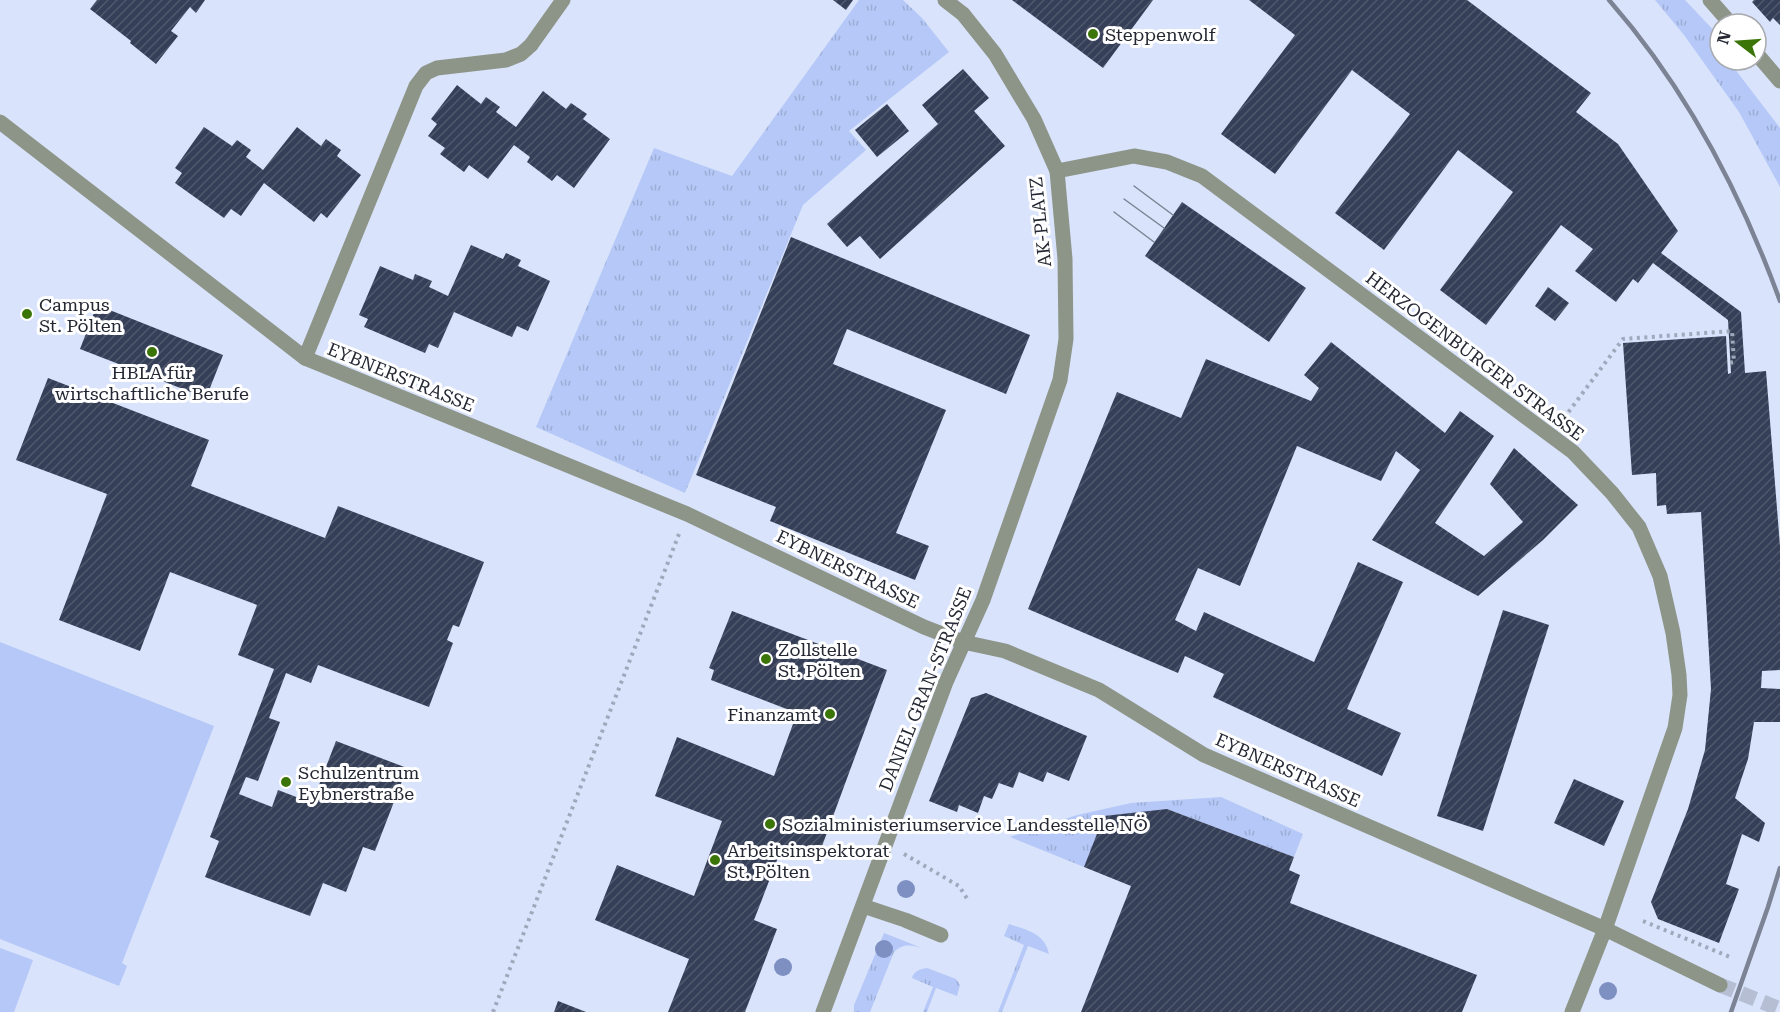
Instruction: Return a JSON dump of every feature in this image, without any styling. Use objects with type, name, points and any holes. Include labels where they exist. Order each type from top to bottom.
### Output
[{"type":"street","points":[[305,358],[416,86],[426,73],[437,68],[506,60],[521,54],[531,45],[564,0]]},
{"type":"street","name":"AK-PLATZ","points":[[945,0],[963,14],[995,54],[1034,119],[1057,171],[1066,297],[1066,339],[1060,380]]},
{"type":"street","points":[[1710,0],[1720,12]]},
{"type":"street","points":[[1768,67],[1780,81]]},
{"type":"street","name":"EYBNERSTRASSE","points":[[0,122],[305,358],[687,514],[924,627],[963,642],[1005,651],[1099,690],[1204,754],[1605,929],[1720,985]]},
{"type":"street","name":"HERZOGENBURGER STRASSE","points":[[1057,171],[1134,156],[1167,162],[1202,176],[1574,452],[1612,493],[1639,527],[1660,576],[1673,633],[1680,695],[1675,728],[1605,929],[1572,1012]]},
{"type":"street","name":"DANIEL GRAN-STRASSE","points":[[823,1012],[946,682],[983,600],[1060,380]]},
{"type":"street","points":[[863,906],[941,935]]},
{"type":"path","points":[[1551,436],[1623,339],[1732,331],[1734,362],[1727,363]]},
{"type":"path","points":[[493,1012],[687,514]]},
{"type":"path","points":[[886,841],[906,856],[959,886],[968,900]]},
{"type":"path","points":[[1612,908],[1730,957]]},
{"type":"green space","points":[[859,0],[903,0],[922,18],[949,52],[849,131],[866,150],[803,205],[685,493],[536,427],[654,148],[732,176]]},
{"type":"green space","points":[[1655,0],[1685,0],[1708,24],[1708,69]]},
{"type":"green space","points":[[1710,72],[1737,72],[1780,128],[1780,187],[1739,112]]},
{"type":"green space","points":[[0,642],[214,726],[122,963],[127,966],[119,986],[0,939]]},
{"type":"green space","points":[[1221,797],[1303,834],[1294,857],[1167,809],[1084,867],[1010,837],[1077,815],[1131,803]]},
{"type":"green space","points":[[1009,924],[1034,933],[1043,941],[1049,954],[1028,946],[1002,1012],[998,1012],[1024,945],[1004,936]]},
{"type":"green space","points":[[884,933],[922,948],[904,946],[897,949],[870,1012],[854,1012],[854,1005]]},
{"type":"green space","points":[[0,948],[33,960],[14,1012],[0,1012]]},
{"type":"green space","points":[[927,968],[956,979],[960,985],[957,996],[936,988],[927,1012],[923,1012],[933,987],[912,978],[918,971]]},
{"type":"building","points":[[97,0],[205,0],[196,13],[190,7],[171,31],[178,36],[156,64],[90,9]]},
{"type":"building","points":[[833,0],[853,0],[846,10]]},
{"type":"building","name":"Steppenwolf","points":[[1012,0],[1153,0],[1103,68]]},
{"type":"building","points":[[1249,0],[1467,0],[1591,93],[1576,112],[1618,144],[1678,231],[1661,253],[1741,312],[1745,373],[1766,371],[1780,546],[1780,670],[1762,671],[1761,688],[1780,689],[1780,722],[1754,722],[1748,759],[1735,798],[1765,823],[1759,842],[1742,834],[1726,884],[1739,889],[1719,943],[1658,919],[1651,902],[1688,809],[1705,750],[1711,689],[1701,512],[1667,514],[1666,505],[1657,506],[1656,473],[1632,475],[1623,343],[1726,336],[1728,374],[1731,373],[1728,320],[1653,263],[1638,283],[1633,279],[1616,302],[1575,271],[1593,249],[1561,225],[1486,325],[1440,290],[1513,192],[1458,150],[1384,250],[1335,213],[1410,114],[1352,70],[1275,174],[1221,134],[1295,35]]},
{"type":"building","points":[[1754,0],[1780,0],[1780,25],[1773,18],[1770,22],[1768,12],[1761,12],[1752,2]]},
{"type":"building","points":[[963,69],[989,98],[974,111],[1005,146],[880,259],[860,236],[847,247],[827,224],[938,124],[922,105]]},
{"type":"building","points":[[457,85],[481,104],[486,97],[500,107],[496,112],[516,127],[543,91],[566,109],[571,103],[587,114],[583,119],[610,139],[574,188],[557,175],[552,181],[527,162],[530,157],[514,145],[488,179],[469,165],[464,172],[440,154],[445,148],[428,136],[437,124],[431,119]]},
{"type":"building","points":[[887,104],[909,131],[877,157],[855,130]]},
{"type":"building","points":[[204,127],[232,146],[237,140],[251,150],[246,157],[263,170],[297,127],[321,146],[326,139],[341,150],[337,156],[361,175],[327,218],[321,213],[314,222],[264,183],[241,216],[231,209],[224,218],[175,183],[182,173],[175,168]]},
{"type":"building","points":[[1182,202],[1306,288],[1269,342],[1145,256]]},
{"type":"building","points":[[791,237],[1030,335],[1006,394],[847,329],[833,364],[946,410],[896,533],[929,546],[915,580],[770,521],[776,507],[696,475]]},
{"type":"building","points":[[471,245],[503,259],[506,253],[521,260],[518,266],[550,281],[528,331],[517,326],[512,337],[454,312],[438,348],[429,344],[425,353],[364,327],[368,319],[359,315],[380,266],[413,280],[415,274],[432,281],[429,287],[448,296]]},
{"type":"building","points":[[1548,287],[1569,303],[1555,321],[1535,306]]},
{"type":"building","name":"HBLA für wirtschaftliche Berufe","points":[[97,305],[223,355],[206,398],[80,349]]},
{"type":"building","points":[[1331,342],[1445,433],[1460,411],[1494,436],[1435,523],[1484,556],[1523,522],[1490,484],[1514,448],[1578,505],[1543,540],[1478,596],[1372,540],[1420,470],[1396,451],[1381,481],[1297,446],[1240,586],[1198,568],[1175,620],[1196,631],[1204,612],[1314,662],[1358,562],[1403,582],[1347,709],[1401,733],[1382,776],[1213,697],[1224,674],[1185,656],[1178,673],[1028,609],[1117,392],[1181,418],[1206,359],[1311,401],[1319,388],[1304,375]]},
{"type":"building","points":[[48,378],[209,440],[191,486],[325,538],[338,506],[484,562],[459,627],[453,625],[447,640],[453,643],[429,707],[318,665],[311,683],[286,673],[269,718],[280,722],[258,781],[246,777],[239,794],[272,807],[278,790],[312,803],[336,741],[407,768],[375,851],[363,847],[346,892],[323,883],[310,916],[205,877],[219,841],[210,837],[274,669],[238,655],[257,605],[170,572],[140,651],[59,620],[107,494],[16,460]]},
{"type":"building","points":[[1503,610],[1549,625],[1483,831],[1437,816]]},
{"type":"building","points":[[732,611],[887,670],[818,857],[783,845],[754,920],[777,929],[745,1012],[668,1012],[689,959],[595,920],[617,865],[694,896],[722,821],[655,796],[677,737],[774,776],[797,713],[711,680],[714,670],[709,668]]},
{"type":"building","points":[[986,693],[1087,736],[1069,781],[1047,772],[1043,782],[1019,772],[1013,788],[999,783],[992,799],[984,796],[978,813],[959,805],[957,812],[929,801],[971,698]]},
{"type":"building","points":[[1574,779],[1624,801],[1604,846],[1554,823]]},
{"type":"building","points":[[1167,809],[1294,857],[1289,870],[1300,875],[1290,903],[1477,975],[1462,1012],[1081,1012],[1131,886],[1084,867],[1104,816]]},
{"type":"building","points":[[558,1001],[586,1012],[554,1012]]},
{"type":"tunnel","points":[[1720,985],[1780,1009]]},
{"type":"tram line","points":[[1134,186],[1173,215]]},
{"type":"tram line","points":[[1124,199],[1164,228]]},
{"type":"tram line","points":[[1114,212],[1154,242]]},
{"type":"railway","points":[[1609,0],[1663,69],[1709,143],[1747,220],[1780,301]]},
{"type":"railway","points":[[1731,1012],[1780,868]]},
{"type":"place","name":"Steppenwolf","points":[[1093,34]]},
{"type":"place","name":"Campus St. Pölten","points":[[27,314]]},
{"type":"place","name":"HBLA für wirtschaftliche Berufe","points":[[152,352]]},
{"type":"place","name":"Zollstelle St. Pölten","points":[[766,659]]},
{"type":"place","name":"Finanzamt","points":[[830,714]]},
{"type":"place","name":"Schulzentrum Eybnerstraße","points":[[286,782]]},
{"type":"place","name":"Sozialministeriumservice Landesstelle NÖ","points":[[770,824]]},
{"type":"place","name":"Arbeitsinspektorat St. Pölten","points":[[715,860]]}]
